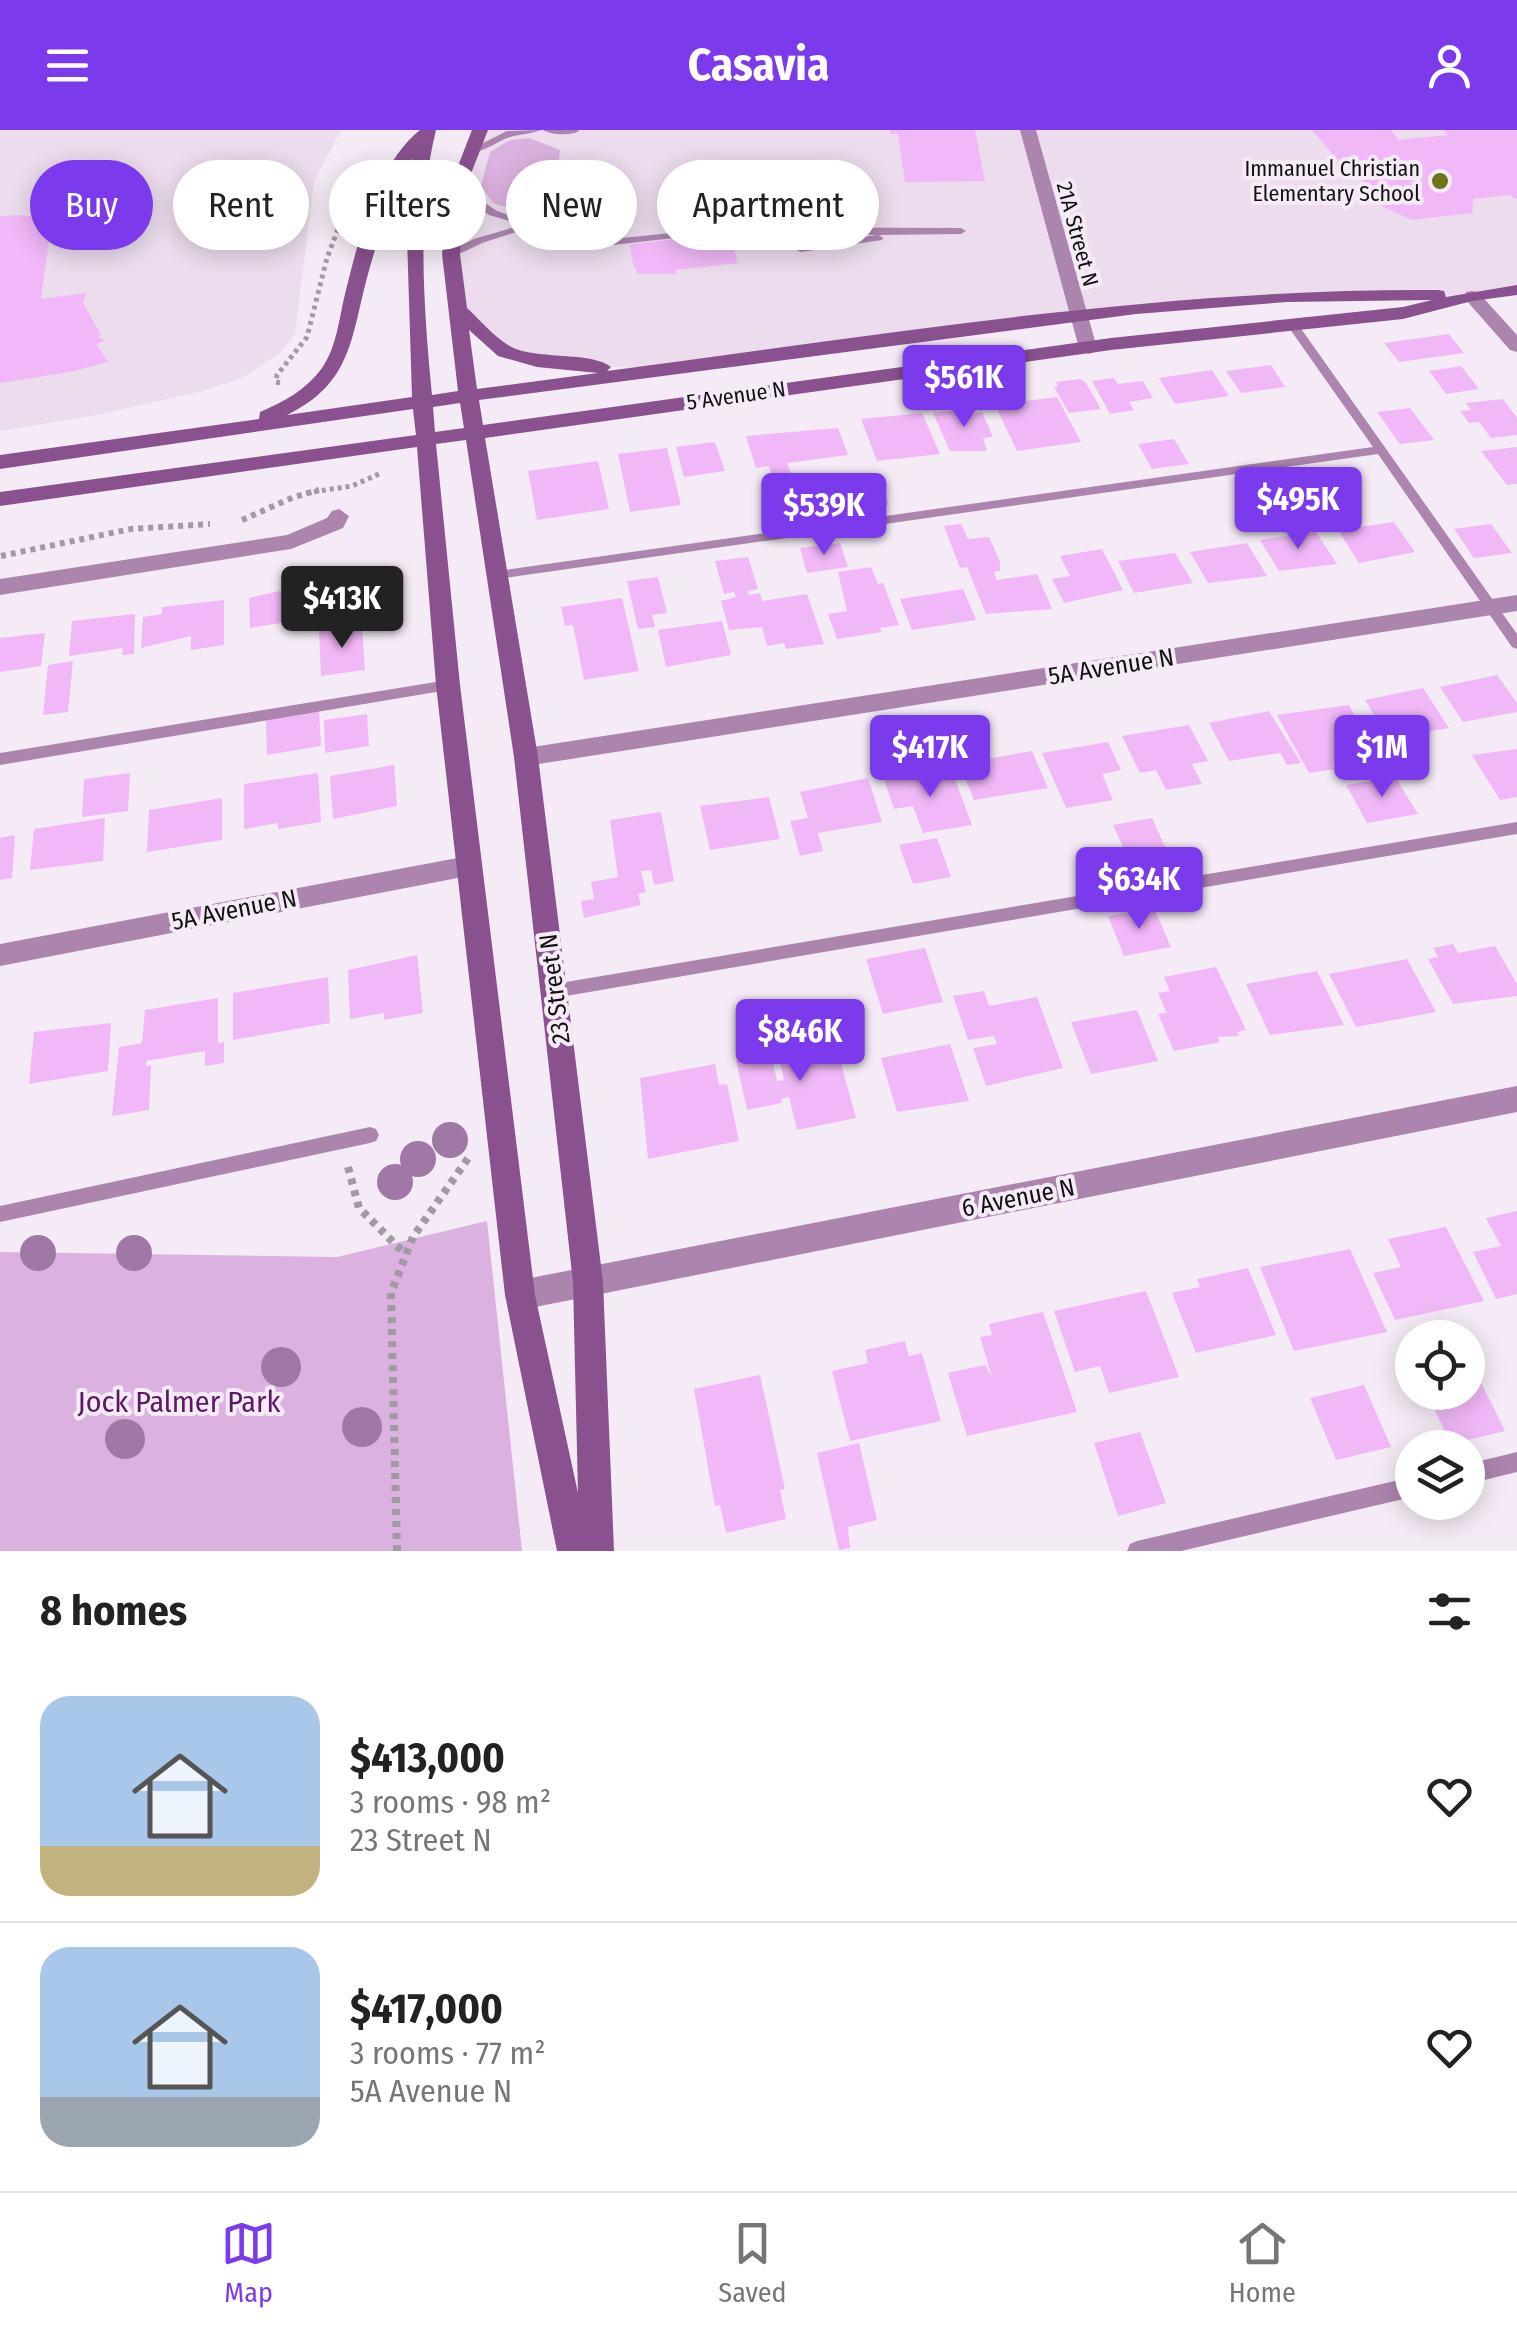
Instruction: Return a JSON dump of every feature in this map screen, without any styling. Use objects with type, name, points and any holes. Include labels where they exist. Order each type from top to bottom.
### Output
[{"type":"main road","points":[[426,130],[416,172],[415,204],[421,401],[448,685],[520,1295],[574,1551]]},
{"type":"main road","points":[[240,427],[306,397],[334,366],[344,344],[368,242],[397,170],[426,130]]},
{"type":"main road","name":"23 Street N","points":[[469,160],[480,130]]},
{"type":"main road","name":"23 Street N","points":[[451,250],[468,395],[526,757],[588,1282],[596,1551]]},
{"type":"main road","name":"5 Avenue N","points":[[0,499],[1088,348],[1403,313],[1472,296],[1517,290]]},
{"type":"main road","name":"5 Avenue N","points":[[0,462],[421,401],[1077,316],[1373,293],[1472,296]]},
{"type":"main road","points":[[456,308],[506,352],[533,360],[598,367],[682,367]]},
{"type":"street","name":"21A Street N","points":[[1028,130],[1088,348]]},
{"type":"street","points":[[1472,296],[1517,346]]},
{"type":"street","points":[[0,587],[290,542],[336,523],[339,516]]},
{"type":"street","name":"5A Avenue N","points":[[526,757],[1517,603]]},
{"type":"street","name":"5A Avenue N","points":[[0,955],[468,866]]},
{"type":"street","name":"6 Avenue N","points":[[520,1295],[1517,1099]]},
{"type":"lane","points":[[472,151],[510,133],[536,130]]},
{"type":"lane","points":[[548,130],[572,130]]},
{"type":"lane","points":[[486,208],[533,226],[486,239]]},
{"type":"lane","points":[[879,237],[961,231]]},
{"type":"lane","points":[[879,232],[897,234]]},
{"type":"lane","points":[[451,254],[459,250]]},
{"type":"lane","points":[[1294,325],[1517,644]]},
{"type":"lane","points":[[497,576],[1382,450]]},
{"type":"lane","points":[[0,758],[448,685]]},
{"type":"lane","points":[[554,991],[1517,828]]},
{"type":"lane","points":[[0,1214],[370,1135]]},
{"type":"lane","points":[[1485,1470],[1517,1462]]},
{"type":"lane","points":[[1137,1551],[1395,1491]]},
{"type":"path","points":[[286,383],[276,382],[276,374],[307,338],[329,250]]},
{"type":"path","points":[[234,522],[308,492],[367,484],[381,472]]},
{"type":"path","points":[[0,556],[103,532],[168,523],[222,525]]},
{"type":"path","points":[[396,1551],[391,1293],[404,1253],[476,1143]]},
{"type":"path","points":[[347,1162],[351,1197],[360,1213],[404,1253]]},
{"type":"shaded area","points":[[0,130],[341,130],[314,182],[309,222],[309,160],[173,160],[173,250],[306,250],[295,334],[282,351],[242,378],[203,391],[97,415],[0,431]]},
{"type":"shaded area","points":[[480,130],[1517,130],[1517,290],[1472,296],[1373,293],[1077,316],[681,367],[598,367],[505,352],[456,308],[454,250],[486,250],[486,160],[470,160]]},
{"type":"green space","points":[[529,138],[560,150],[559,160],[506,160],[506,206],[493,203],[486,193],[486,167],[490,152],[510,140]]},
{"type":"green space","name":"Jock Palmer Park","points":[[487,1221],[522,1551],[0,1551],[0,1252],[337,1257]]},
{"type":"building","points":[[890,130],[975,130],[985,181],[905,182],[898,134],[890,134]]},
{"type":"building","name":"Immanuel Christian Elementary School","points":[[1312,130],[1390,130],[1399,140],[1448,135],[1443,130],[1517,130],[1517,199],[1509,195],[1473,199],[1472,213],[1412,220],[1360,196],[1365,166],[1341,164]]},
{"type":"building","points":[[0,216],[30,216],[30,250],[48,250],[41,299],[86,293],[83,303],[101,335],[97,336],[105,341],[96,344],[108,362],[0,383]]},
{"type":"building","points":[[657,242],[657,250],[734,250],[738,263],[675,270],[676,274],[638,274],[631,250],[637,250],[637,244]]},
{"type":"building","points":[[1449,334],[1464,353],[1399,362],[1384,343]]},
{"type":"building","points":[[1271,365],[1285,387],[1241,393],[1226,371]]},
{"type":"building","points":[[1461,366],[1479,389],[1446,394],[1429,371]]},
{"type":"building","points":[[1212,370],[1229,396],[1175,404],[1159,378]]},
{"type":"building","points":[[1114,378],[1118,384],[1143,381],[1153,398],[1129,402],[1134,410],[1110,414],[1092,381]]},
{"type":"building","points":[[1080,379],[1101,409],[1069,413],[1054,387],[1058,387],[1056,382]]},
{"type":"building","points":[[1057,397],[1081,442],[1017,451],[995,405]]},
{"type":"building","points":[[1503,399],[1517,418],[1517,435],[1491,438],[1479,422],[1469,423],[1460,411],[1471,410],[1466,403]]},
{"type":"building","points":[[969,408],[972,414],[982,412],[993,437],[983,438],[987,451],[950,451],[933,413]]},
{"type":"building","points":[[1410,408],[1434,440],[1400,444],[1377,412]]},
{"type":"building","points":[[922,413],[940,454],[877,461],[861,419]]},
{"type":"building","points":[[838,428],[848,455],[787,463],[791,473],[772,476],[769,466],[756,468],[746,436]]},
{"type":"building","points":[[1174,439],[1189,464],[1152,469],[1138,444]]},
{"type":"building","points":[[715,442],[725,471],[684,477],[676,447]]},
{"type":"building","points":[[1517,447],[1517,484],[1507,485],[1481,451]]},
{"type":"building","points":[[667,448],[681,505],[630,512],[618,454]]},
{"type":"building","points":[[598,461],[609,509],[537,520],[528,471]]},
{"type":"building","points":[[877,474],[889,505],[821,514],[810,483]]},
{"type":"building","points":[[1394,522],[1415,552],[1359,563],[1338,530]]},
{"type":"building","points":[[961,524],[968,539],[989,537],[1000,562],[1000,571],[994,572],[997,580],[1037,574],[1052,609],[986,614],[967,567],[960,568],[944,526]]},
{"type":"building","points":[[1491,524],[1512,553],[1474,558],[1454,529]]},
{"type":"building","points":[[1316,532],[1337,564],[1279,571],[1260,540]]},
{"type":"building","points":[[840,543],[848,567],[807,573],[800,548]]},
{"type":"building","points":[[1247,543],[1267,576],[1208,583],[1190,552]]},
{"type":"building","points":[[1102,549],[1123,590],[1064,603],[1052,579],[1070,576],[1060,556]]},
{"type":"building","points":[[1175,553],[1193,583],[1134,593],[1118,561]]},
{"type":"building","points":[[748,557],[758,589],[748,591],[749,595],[760,593],[762,601],[807,594],[824,644],[786,649],[784,643],[767,646],[762,627],[729,630],[721,601],[736,597],[734,592],[724,594],[715,561]]},
{"type":"building","points":[[871,567],[878,584],[883,583],[899,625],[880,628],[882,632],[837,639],[828,614],[847,611],[838,572]]},
{"type":"building","points":[[385,575],[386,589],[399,588],[400,601],[325,614],[324,580]]},
{"type":"building","points":[[658,577],[667,613],[652,615],[655,627],[638,629],[627,581]]},
{"type":"building","points":[[311,584],[313,618],[250,628],[249,598]]},
{"type":"building","points":[[963,589],[976,620],[912,630],[900,599]]},
{"type":"building","points":[[622,598],[639,671],[584,680],[573,625],[565,626],[561,607]]},
{"type":"building","points":[[224,600],[224,645],[191,650],[191,636],[141,648],[143,617],[162,614],[162,607]]},
{"type":"building","points":[[135,614],[134,654],[122,655],[123,648],[69,656],[72,621]]},
{"type":"building","points":[[722,621],[731,655],[666,667],[658,630]]},
{"type":"building","points":[[362,625],[365,670],[321,676],[319,631]]},
{"type":"building","points":[[45,633],[41,666],[0,672],[0,638]]},
{"type":"building","points":[[73,661],[68,712],[43,715],[48,665]]},
{"type":"building","points":[[1497,675],[1517,703],[1517,712],[1463,722],[1440,687]]},
{"type":"building","points":[[1423,688],[1449,728],[1388,738],[1365,700]]},
{"type":"building","points":[[1349,705],[1376,756],[1332,764],[1335,769],[1309,773],[1277,715]]},
{"type":"building","points":[[319,711],[321,746],[267,755],[266,720]]},
{"type":"building","points":[[1269,711],[1301,763],[1287,765],[1280,753],[1229,761],[1209,723]]},
{"type":"building","points":[[367,714],[369,746],[325,753],[324,720]]},
{"type":"building","points":[[1189,725],[1208,761],[1192,764],[1202,784],[1166,790],[1156,770],[1140,773],[1122,736]]},
{"type":"building","points":[[1108,742],[1121,770],[1102,774],[1113,800],[1066,808],[1042,753]]},
{"type":"building","points":[[1517,749],[1517,797],[1500,800],[1472,755]]},
{"type":"building","points":[[1032,751],[1048,788],[974,800],[959,764]]},
{"type":"building","points":[[394,765],[397,806],[333,819],[330,776]]},
{"type":"building","points":[[926,772],[928,778],[953,774],[972,825],[923,833],[913,806],[894,809],[884,779]]},
{"type":"building","points":[[130,773],[128,811],[82,817],[84,779]]},
{"type":"building","points":[[318,773],[321,822],[278,829],[278,823],[244,829],[244,784]]},
{"type":"building","points":[[1395,777],[1418,814],[1367,823],[1346,785]]},
{"type":"building","points":[[868,778],[882,822],[818,833],[823,851],[800,856],[790,821],[808,818],[800,792]]},
{"type":"building","points":[[769,797],[780,839],[710,850],[700,806]]},
{"type":"building","points":[[222,798],[222,840],[147,852],[149,810]]},
{"type":"building","points":[[661,812],[674,881],[654,885],[651,870],[641,871],[646,892],[638,894],[641,905],[584,918],[581,901],[594,899],[591,882],[618,877],[610,820]]},
{"type":"building","points":[[105,818],[103,861],[30,870],[34,829]]},
{"type":"building","points":[[1152,818],[1170,858],[1131,865],[1113,825]]},
{"type":"building","points":[[15,835],[12,878],[0,880],[0,838]]},
{"type":"building","points":[[937,838],[951,877],[913,884],[899,845]]},
{"type":"building","points":[[1154,908],[1171,947],[1124,956],[1108,916]]},
{"type":"building","points":[[1453,944],[1458,953],[1495,946],[1517,984],[1517,996],[1453,1004],[1428,959],[1438,957],[1433,948]]},
{"type":"building","points":[[925,948],[943,1002],[883,1014],[866,959]]},
{"type":"building","points":[[417,955],[423,1013],[384,1020],[384,1013],[350,1019],[348,970]]},
{"type":"building","points":[[1407,959],[1436,1012],[1356,1027],[1329,974]]},
{"type":"building","points":[[1216,967],[1246,1030],[1237,1032],[1239,1036],[1217,1037],[1220,1042],[1174,1051],[1158,1014],[1167,1013],[1158,993],[1170,991],[1164,977]]},
{"type":"building","points":[[1317,971],[1344,1025],[1270,1035],[1246,984]]},
{"type":"building","points":[[328,977],[330,1023],[233,1040],[233,993]]},
{"type":"building","points":[[984,991],[989,1006],[1037,997],[1063,1068],[986,1086],[973,1048],[997,1044],[994,1036],[968,1040],[953,996]]},
{"type":"building","points":[[218,998],[218,1043],[224,1042],[224,1063],[205,1066],[205,1051],[146,1061],[146,1066],[151,1065],[149,1110],[112,1116],[119,1047],[142,1043],[145,1010]]},
{"type":"building","points":[[1137,1010],[1158,1061],[1091,1074],[1071,1022]]},
{"type":"building","points":[[111,1023],[108,1071],[29,1084],[34,1032]]},
{"type":"building","points":[[834,1038],[856,1118],[797,1130],[789,1097],[781,1099],[782,1103],[747,1110],[736,1060],[771,1054],[777,1081],[784,1080],[777,1049]]},
{"type":"building","points":[[950,1044],[969,1101],[897,1112],[881,1058]]},
{"type":"building","points":[[715,1064],[719,1085],[727,1084],[739,1141],[648,1159],[640,1078]]},
{"type":"building","points":[[1517,1211],[1517,1294],[1496,1299],[1473,1252],[1501,1246],[1486,1218]]},
{"type":"building","points":[[1446,1227],[1484,1301],[1395,1320],[1373,1273],[1401,1267],[1388,1239]]},
{"type":"building","points":[[1350,1249],[1387,1332],[1294,1351],[1260,1267]]},
{"type":"building","points":[[1248,1268],[1276,1335],[1196,1353],[1172,1293],[1200,1287],[1197,1279]]},
{"type":"building","points":[[1146,1291],[1179,1377],[1109,1393],[1100,1366],[1075,1372],[1054,1311]]},
{"type":"building","points":[[1043,1312],[1077,1412],[967,1436],[948,1373],[985,1365],[992,1377],[980,1337],[992,1335],[989,1324]]},
{"type":"building","points":[[905,1341],[909,1356],[922,1353],[941,1421],[850,1441],[832,1371],[868,1363],[865,1350]]},
{"type":"building","points":[[760,1375],[785,1489],[780,1490],[786,1519],[726,1533],[720,1505],[715,1506],[694,1389]]},
{"type":"building","points":[[1364,1385],[1391,1447],[1336,1460],[1310,1398]]},
{"type":"building","points":[[1485,1390],[1505,1431],[1485,1436],[1485,1430],[1444,1430],[1435,1410],[1485,1410]]},
{"type":"building","points":[[1140,1432],[1166,1503],[1118,1516],[1094,1443]]},
{"type":"building","points":[[859,1443],[877,1520],[848,1527],[850,1548],[839,1550],[817,1453]]},
{"type":"place","name":"Immanuel Christian Elementary School","points":[[1440,181]]}]
